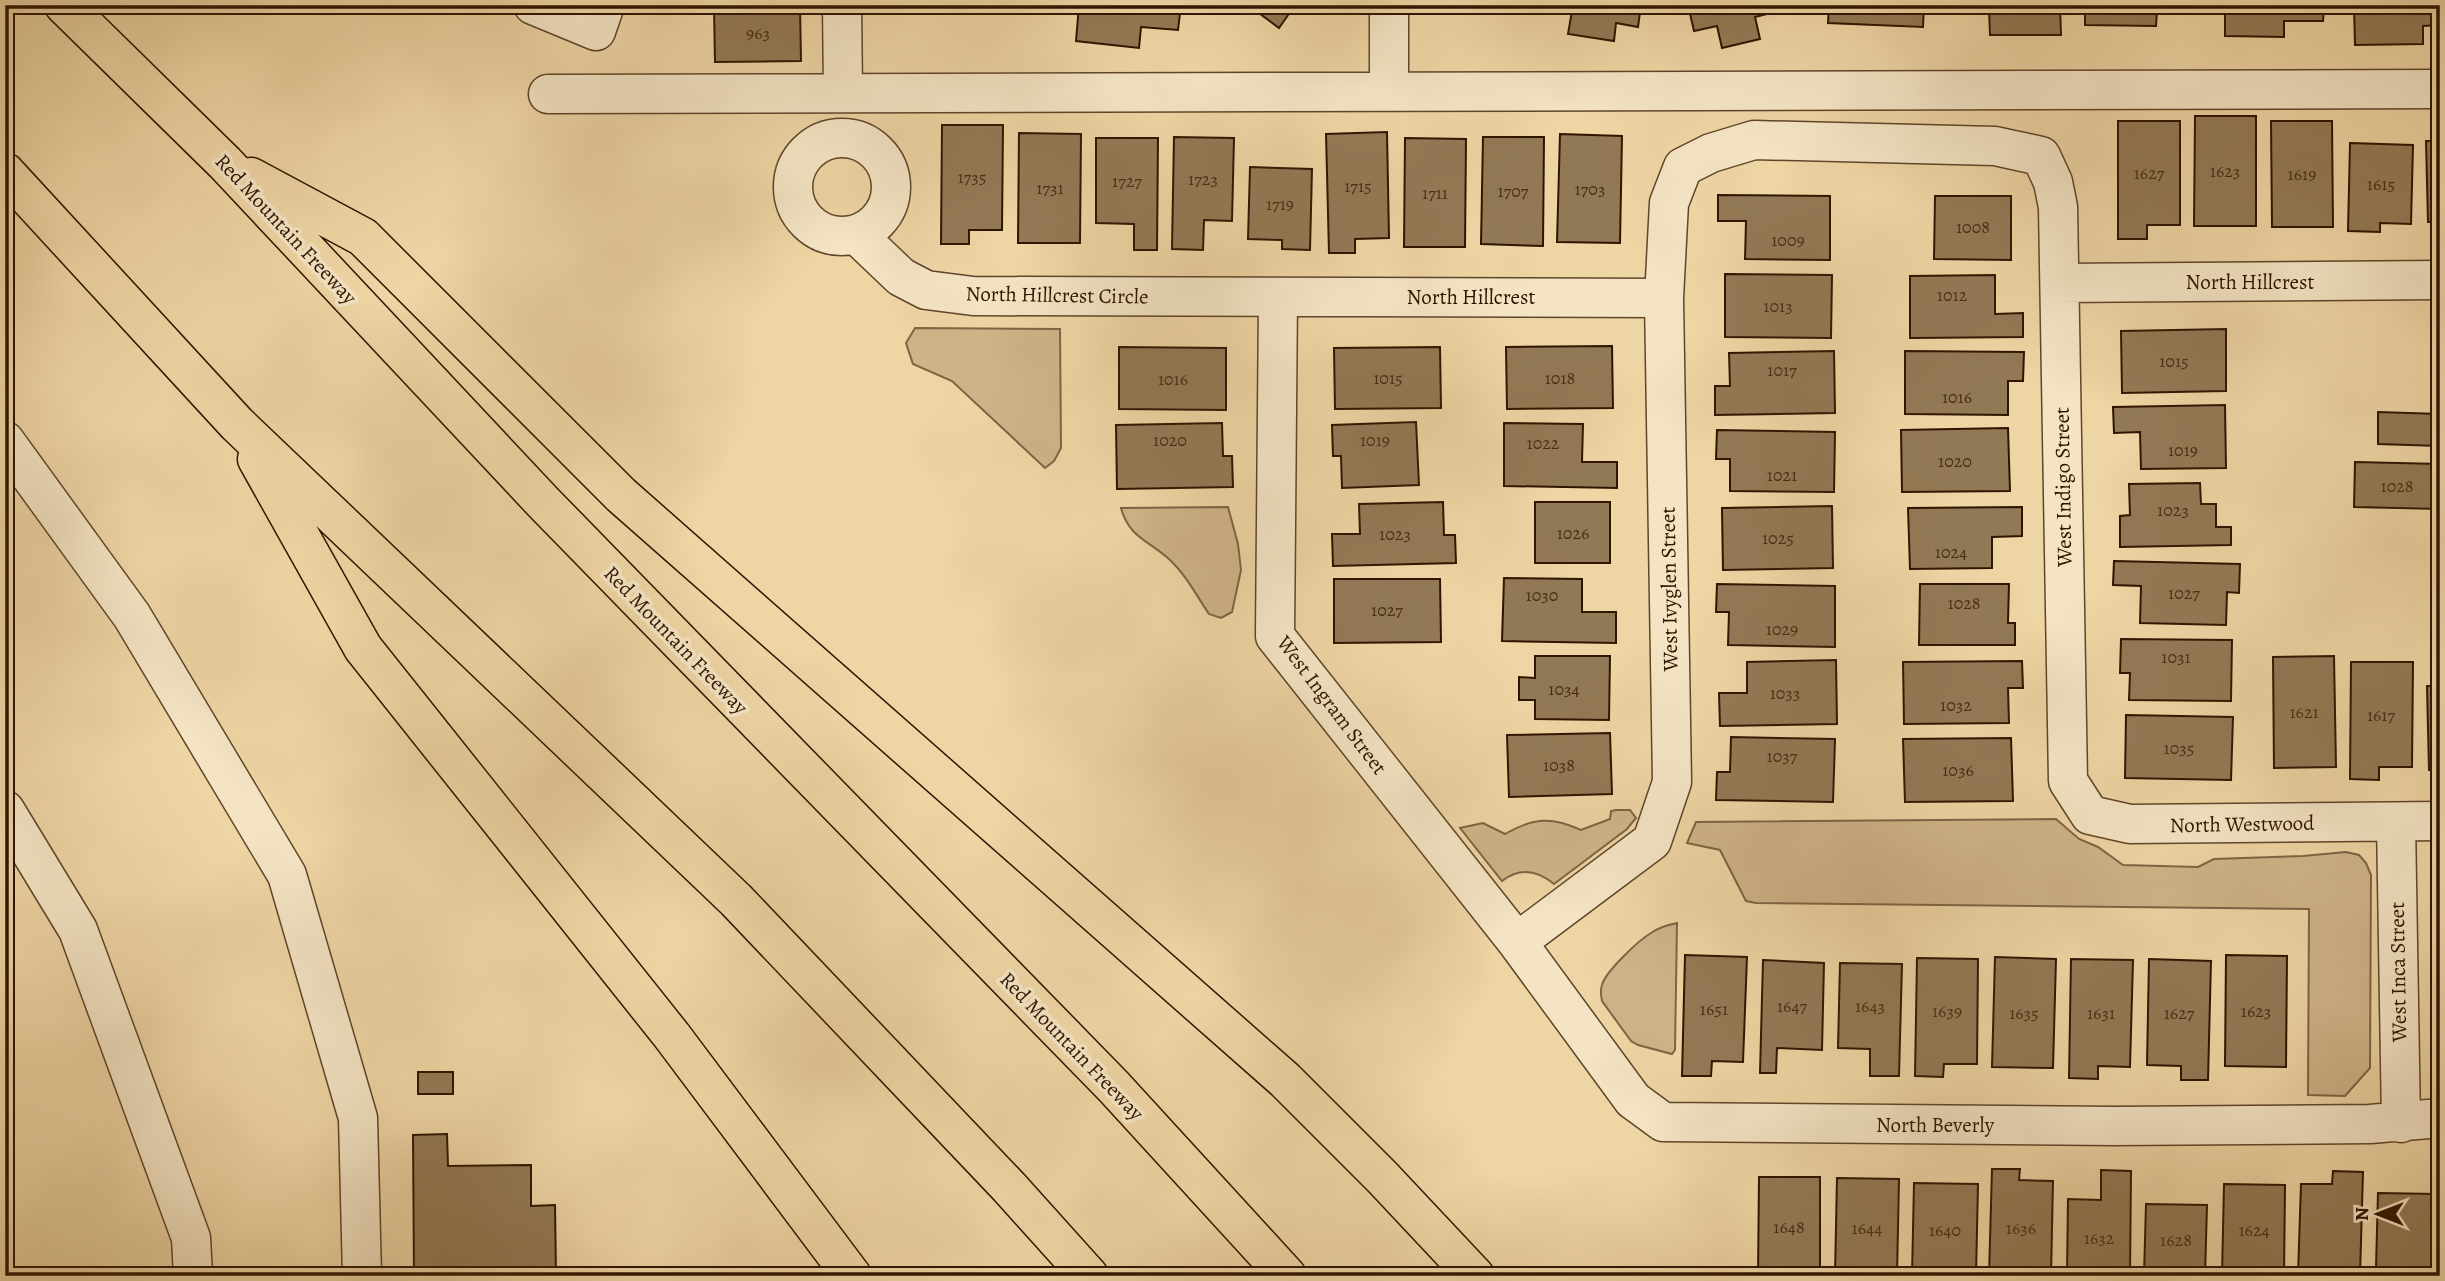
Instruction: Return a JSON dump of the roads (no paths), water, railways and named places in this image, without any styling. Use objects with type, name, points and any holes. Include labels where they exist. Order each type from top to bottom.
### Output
[{"type":"highway","name":"Red Mountain Freeway","points":[[64,5],[225,163],[543,502],[1114,1087],[1287,1276]]},
{"type":"highway","points":[[225,163],[363,237],[621,495],[1286,1080],[1475,1276]]},
{"type":"highway","points":[[5,172],[237,424],[736,900],[1090,1276]]},
{"type":"highway","points":[[237,424],[363,648],[672,1036],[852,1276]]},
{"type":"street","points":[[533,5],[601,18]]},
{"type":"street","points":[[842,5],[842,93]]},
{"type":"street","points":[[1389,5],[1389,92]]},
{"type":"street","points":[[548,94],[2440,89]]},
{"type":"street","name":"West Ivyglen Street","points":[[1517,942],[1652,841],[1672,782],[1664,298],[1669,203],[1683,167],[1711,153],[1754,140],[1995,146],[2041,156]]},
{"type":"street","name":"West Indigo Street","points":[[2041,156],[2053,182],[2058,207],[2068,781],[2090,815]]},
{"type":"street","name":"North Hillcrest Circle","points":[[857,234],[901,277],[926,289],[973,296],[1278,297]]},
{"type":"street","name":"North Hillcrest","points":[[2060,283],[2440,280]]},
{"type":"street","name":"North Hillcrest","points":[[1278,297],[1664,298]]},
{"type":"street","name":"West Ingram Street","points":[[1278,297],[1276,636],[1517,942]]},
{"type":"street","points":[[5,441],[132,616],[287,875],[358,1118],[362,1276]]},
{"type":"street","points":[[5,810],[78,930],[191,1238],[193,1276]]},
{"type":"street","name":"North Westwood","points":[[2090,815],[2130,824],[2440,821]]},
{"type":"street","name":"West Inca Street","points":[[2396,822],[2401,1123]]},
{"type":"street","name":"North Beverly","points":[[1517,942],[1633,1100],[1663,1122],[2100,1126],[2401,1123],[2440,1118]]}]
